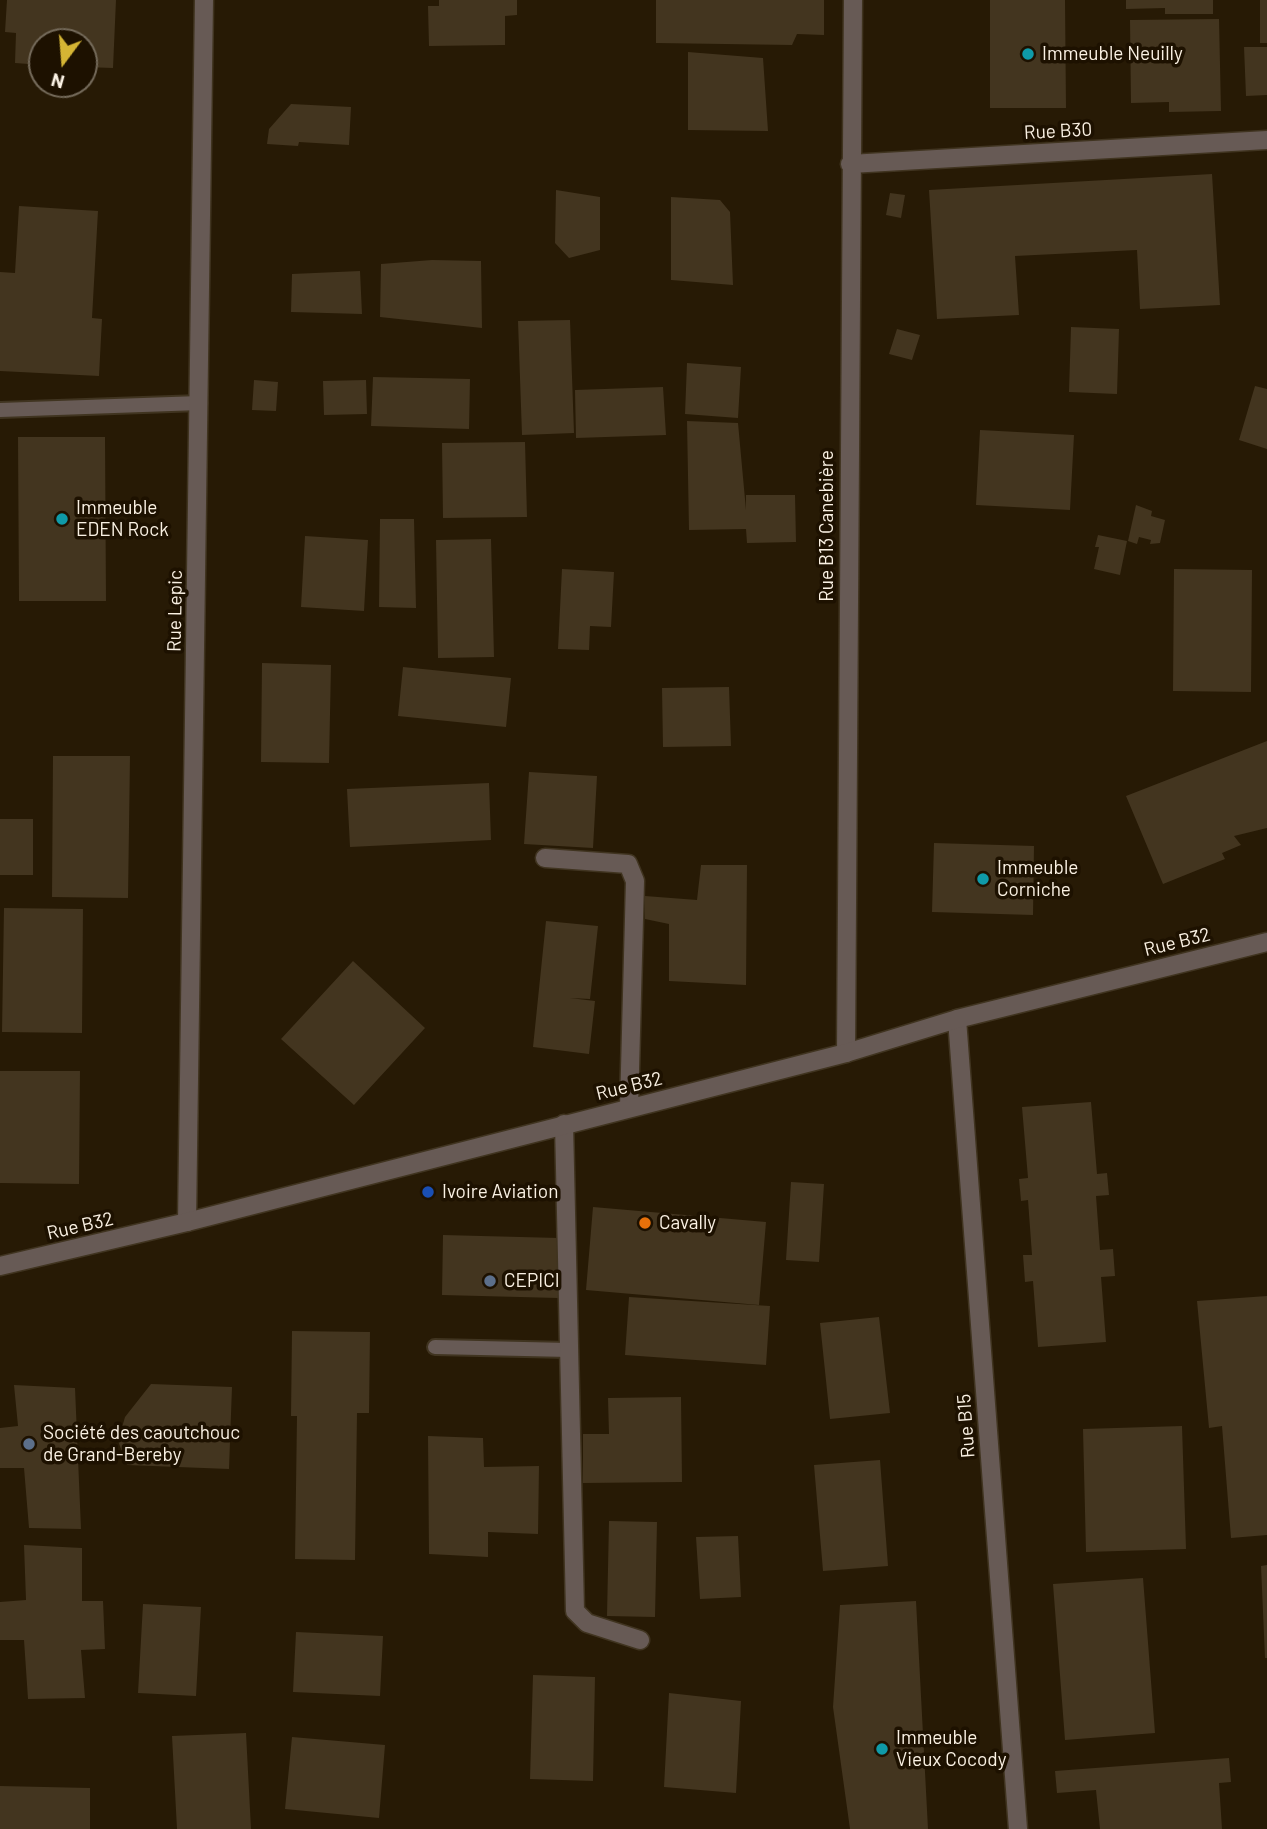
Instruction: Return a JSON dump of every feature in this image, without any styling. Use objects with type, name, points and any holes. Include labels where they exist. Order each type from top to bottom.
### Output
[{"type":"street","name":"Rue Lepic","points":[[187,1222],[204,0]]},
{"type":"street","name":"Rue B13 Canebière","points":[[846,1053],[853,0]]},
{"type":"street","name":"Rue B30","points":[[850,163],[1267,141]]},
{"type":"street","points":[[545,859],[628,864],[635,881],[629,1107]]},
{"type":"street","name":"Rue B32","points":[[0,1266],[187,1222],[846,1053],[957,1019],[1267,942]]},
{"type":"street","name":"Rue B15","points":[[957,1019],[1018,1829]]},
{"type":"street","points":[[564,1124],[575,1611],[587,1623],[640,1640]]},
{"type":"lane","points":[[0,410],[200,403]]},
{"type":"lane","points":[[435,1347],[569,1350]]},
{"type":"building","points":[[7,0],[116,0],[113,68],[98,67],[98,28],[28,28],[28,64],[15,63],[16,33],[5,32]]},
{"type":"building","points":[[439,0],[517,0],[517,15],[505,16],[505,45],[429,46],[428,6],[439,6]]},
{"type":"building","points":[[656,0],[824,0],[824,35],[797,34],[792,45],[656,43]]},
{"type":"building","name":"Immeuble Neuilly","points":[[990,0],[1065,0],[1066,108],[990,108]]},
{"type":"building","points":[[1126,0],[1213,0],[1213,14],[1165,14],[1165,8],[1126,9]]},
{"type":"building","points":[[1260,0],[1267,0],[1267,43],[1260,43]]},
{"type":"building","points":[[1219,19],[1221,111],[1169,112],[1169,102],[1131,103],[1130,20]]},
{"type":"building","points":[[1244,47],[1267,47],[1267,95],[1246,96]]},
{"type":"building","points":[[688,52],[763,58],[768,131],[688,130]]},
{"type":"building","points":[[291,104],[351,107],[349,145],[299,142],[298,146],[267,144],[269,129]]},
{"type":"building","points":[[1212,174],[1220,305],[1140,309],[1137,250],[1015,256],[1019,315],[937,319],[929,190]]},
{"type":"building","points":[[556,190],[600,197],[600,250],[569,258],[555,243]]},
{"type":"building","points":[[890,193],[905,195],[901,218],[886,215]]},
{"type":"building","points":[[671,197],[720,200],[730,212],[733,285],[671,280]]},
{"type":"building","points":[[19,206],[98,211],[92,318],[102,319],[99,376],[0,371],[0,272],[15,273]]},
{"type":"building","points":[[432,260],[481,261],[482,328],[380,317],[381,264]]},
{"type":"building","points":[[360,271],[362,314],[291,312],[292,274]]},
{"type":"building","points":[[570,320],[574,433],[522,435],[518,321]]},
{"type":"building","points":[[1071,327],[1119,329],[1117,394],[1069,392]]},
{"type":"building","points":[[897,329],[920,335],[912,360],[889,354]]},
{"type":"building","points":[[687,363],[741,367],[738,418],[685,414]]},
{"type":"building","points":[[373,377],[470,379],[469,429],[371,426]]},
{"type":"building","points":[[254,380],[278,382],[276,411],[252,410]]},
{"type":"building","points":[[366,380],[367,414],[324,415],[323,381]]},
{"type":"building","points":[[1255,386],[1267,389],[1267,449],[1239,440]]},
{"type":"building","points":[[663,387],[666,435],[576,438],[575,390]]},
{"type":"building","points":[[687,421],[738,423],[746,510],[746,495],[795,495],[796,542],[747,543],[746,529],[689,530]]},
{"type":"building","points":[[980,430],[1074,435],[1070,510],[976,505]]},
{"type":"building","name":"Immeuble EDEN Rock","points":[[18,437],[105,437],[106,601],[19,601]]},
{"type":"building","points":[[525,442],[527,517],[443,518],[442,443]]},
{"type":"building","points":[[1136,505],[1152,511],[1151,516],[1165,520],[1160,543],[1150,544],[1151,540],[1139,537],[1137,544],[1128,541]]},
{"type":"building","points":[[380,519],[414,519],[416,608],[379,607]]},
{"type":"building","points":[[1098,535],[1127,541],[1120,575],[1094,569],[1099,547],[1095,547]]},
{"type":"building","points":[[305,536],[368,540],[364,611],[301,607]]},
{"type":"building","points":[[491,539],[494,657],[438,658],[436,540]]},
{"type":"building","points":[[562,569],[614,572],[611,627],[590,626],[589,650],[558,649]]},
{"type":"building","points":[[1174,569],[1252,570],[1251,692],[1173,691]]},
{"type":"building","points":[[262,663],[331,665],[329,763],[261,762]]},
{"type":"building","points":[[403,667],[511,678],[506,727],[398,716]]},
{"type":"building","points":[[729,687],[731,746],[663,747],[662,688]]},
{"type":"building","points":[[1267,741],[1267,828],[1234,836],[1241,845],[1222,853],[1225,859],[1163,884],[1126,796]]},
{"type":"building","points":[[53,756],[130,756],[128,898],[52,897]]},
{"type":"building","points":[[529,772],[597,776],[593,848],[524,844]]},
{"type":"building","points":[[489,783],[491,840],[350,847],[347,789]]},
{"type":"building","points":[[0,819],[33,819],[33,875],[0,875]]},
{"type":"building","name":"Immeuble Corniche","points":[[934,843],[1034,846],[1033,915],[932,912]]},
{"type":"building","points":[[701,865],[747,865],[746,985],[669,981],[669,924],[645,919],[645,896],[697,900]]},
{"type":"building","points":[[4,908],[83,909],[82,1033],[2,1032]]},
{"type":"building","points":[[546,921],[598,926],[590,999],[570,998],[595,1001],[589,1054],[533,1047]]},
{"type":"building","points":[[353,961],[425,1028],[354,1105],[281,1039]]},
{"type":"building","points":[[0,1071],[80,1071],[79,1184],[0,1183]]},
{"type":"building","points":[[1091,1102],[1097,1174],[1107,1173],[1109,1195],[1096,1196],[1100,1250],[1113,1249],[1115,1276],[1101,1277],[1106,1342],[1038,1347],[1033,1281],[1025,1282],[1023,1255],[1032,1255],[1028,1200],[1021,1201],[1019,1179],[1028,1178],[1022,1107]]},
{"type":"building","points":[[791,1182],[824,1184],[819,1262],[786,1260]]},
{"type":"building","points":[[593,1207],[766,1222],[759,1305],[586,1290]]},
{"type":"building","points":[[443,1235],[559,1238],[558,1298],[442,1295]]},
{"type":"building","points":[[1267,1296],[1267,1535],[1231,1538],[1222,1426],[1209,1428],[1197,1301]]},
{"type":"building","points":[[629,1297],[770,1306],[766,1365],[625,1355]]},
{"type":"building","points":[[879,1317],[890,1413],[830,1419],[820,1323]]},
{"type":"building","points":[[292,1331],[370,1332],[369,1413],[357,1413],[355,1560],[295,1559],[297,1416],[291,1416]]},
{"type":"building","points":[[151,1384],[232,1387],[229,1469],[127,1465],[118,1441],[125,1417]]},
{"type":"building","points":[[14,1385],[75,1388],[81,1529],[29,1528],[24,1468],[0,1468],[0,1428],[18,1426]]},
{"type":"building","points":[[681,1397],[682,1482],[583,1483],[583,1434],[609,1434],[608,1398]]},
{"type":"building","points":[[1182,1426],[1186,1549],[1086,1552],[1083,1429]]},
{"type":"building","points":[[428,1436],[483,1438],[484,1467],[539,1466],[538,1534],[488,1532],[488,1557],[429,1554]]},
{"type":"building","points":[[880,1460],[888,1566],[823,1571],[814,1465]]},
{"type":"building","points":[[609,1521],[657,1522],[655,1617],[607,1616]]},
{"type":"building","points":[[738,1536],[741,1597],[700,1599],[696,1537]]},
{"type":"building","points":[[24,1545],[82,1548],[82,1601],[103,1601],[105,1649],[81,1650],[85,1698],[28,1699],[24,1640],[0,1640],[0,1602],[26,1600]]},
{"type":"building","points":[[1267,1565],[1267,1658],[1265,1658],[1261,1566]]},
{"type":"building","points":[[1143,1578],[1155,1733],[1065,1740],[1053,1584]]},
{"type":"building","name":"Immeuble Vieux Cocody","points":[[916,1601],[928,1829],[850,1829],[833,1707],[840,1605]]},
{"type":"building","points":[[143,1604],[201,1607],[196,1696],[138,1693]]},
{"type":"building","points":[[296,1632],[383,1636],[380,1696],[293,1692]]},
{"type":"building","points":[[533,1675],[595,1677],[593,1781],[530,1779]]},
{"type":"building","points":[[669,1693],[741,1701],[736,1793],[664,1787]]},
{"type":"building","points":[[246,1733],[251,1829],[177,1829],[172,1736]]},
{"type":"building","points":[[292,1737],[385,1745],[379,1818],[285,1809]]},
{"type":"building","points":[[1229,1758],[1231,1782],[1219,1783],[1222,1829],[1100,1829],[1096,1790],[1057,1793],[1055,1771]]},
{"type":"building","points":[[0,1786],[90,1788],[90,1829],[0,1829]]},
{"type":"place","name":"Immeuble Neuilly","points":[[1028,54]]},
{"type":"place","name":"Immeuble EDEN Rock","points":[[62,519]]},
{"type":"place","name":"Immeuble Corniche","points":[[983,879]]},
{"type":"place","name":"Ivoire Aviation","points":[[428,1192]]},
{"type":"place","name":"Cavally","points":[[645,1223]]},
{"type":"place","name":"CEPICI","points":[[490,1281]]},
{"type":"place","name":"Société des caoutchouc de Grand-Bereby","points":[[29,1444]]},
{"type":"place","name":"Immeuble Vieux Cocody","points":[[882,1749]]}]
